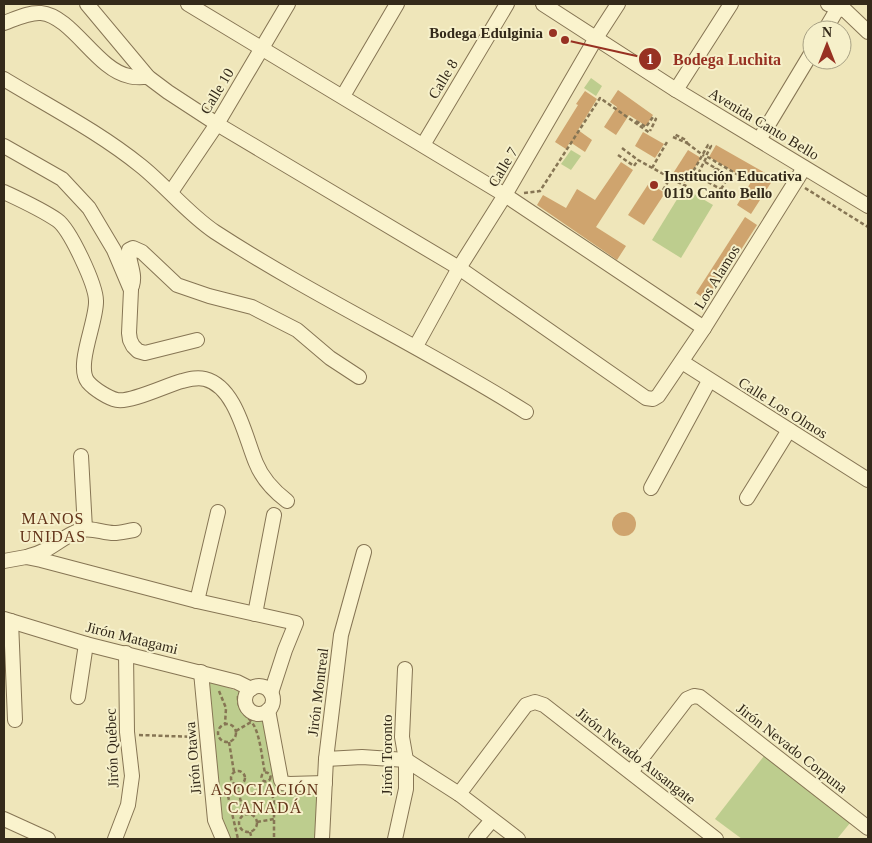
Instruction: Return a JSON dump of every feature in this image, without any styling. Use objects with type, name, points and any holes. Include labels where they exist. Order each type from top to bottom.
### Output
[{"type":"street","points":[[87,4],[148,77],[217,124],[459,268]]},
{"type":"street","points":[[188,4],[505,195],[704,328]]},
{"type":"street","name":"Calle 10","points":[[171,192],[217,124],[288,4]]},
{"type":"street","points":[[343,96],[397,4]]},
{"type":"street","name":"Calle 8","points":[[423,145],[507,4]]},
{"type":"street","name":"Avenida Canto Bello","points":[[542,4],[676,90],[868,206]]},
{"type":"street","name":"Calle 7","points":[[416,346],[459,268],[505,195],[596,38],[618,4]]},
{"type":"street","points":[[676,90],[731,4]]},
{"type":"street","points":[[828,20],[833,6],[853,17],[868,32]]},
{"type":"street","points":[[4,23],[21,16],[41,13],[56,18],[110,68],[128,76],[148,77]]},
{"type":"street","points":[[759,140],[802,69]]},
{"type":"street","points":[[4,79],[106,140],[141,166],[212,230],[416,346],[526,412]]},
{"type":"street","points":[[4,146],[62,179],[89,208],[114,250],[131,290]]},
{"type":"street","name":"Los Alamos","points":[[459,268],[646,398],[653,400],[658,396],[682,362],[804,168]]},
{"type":"street","points":[[4,192],[59,221],[70,236],[94,284],[97,302],[83,369],[87,381],[99,391],[118,400],[141,396],[195,378],[205,379],[218,385],[230,400],[239,417],[256,465],[267,482],[287,501]]},
{"type":"street","points":[[197,340],[145,354],[138,352],[133,346],[129,333],[131,290],[134,279],[128,254],[129,250],[133,248],[142,252],[177,285],[209,296],[252,307],[297,330],[330,358],[359,377]]},
{"type":"street","name":"Calle Los Olmos","points":[[682,362],[709,381],[868,480]]},
{"type":"street","points":[[651,488],[709,381]]},
{"type":"street","points":[[748,498],[788,430]]},
{"type":"street","points":[[81,456],[85,529]]},
{"type":"street","points":[[197,601],[218,512]]},
{"type":"street","points":[[255,614],[274,516]]},
{"type":"street","points":[[4,561],[39,554],[52,548],[74,533],[85,529],[113,533],[134,530]]},
{"type":"street","name":"Jirón Montreal","points":[[322,839],[326,759],[341,635],[364,552]]},
{"type":"street","points":[[26,557],[197,601],[296,623],[270,693],[272,702],[268,710],[283,783],[325,783]]},
{"type":"street","points":[[7,620],[15,720]]},
{"type":"street","name":"Jirón Matagami","points":[[7,620],[86,644],[237,682],[245,691]]},
{"type":"street","points":[[78,697],[86,644]]},
{"type":"street","name":"Jirón Québec","points":[[115,839],[128,805],[132,776],[128,734],[126,653]]},
{"type":"street","name":"Jirón Toronto","points":[[395,839],[406,789],[406,760],[402,737],[405,669]]},
{"type":"street","name":"Jirón Otawa","points":[[201,672],[215,820],[223,839]]},
{"type":"street","points":[[268,710],[257,714],[247,708],[245,691],[255,687],[264,688],[270,693]]},
{"type":"street","name":"Jirón Nevado Corpuna","points":[[631,772],[687,699],[694,696],[700,698],[868,828]]},
{"type":"street","name":"Jirón Nevado Ausangate","points":[[459,794],[526,705],[535,702],[544,705],[716,839]]},
{"type":"street","points":[[326,759],[362,757],[406,760],[459,794],[518,839]]},
{"type":"street","points":[[4,819],[24,834],[48,839]]},
{"type":"street","points":[[476,839],[492,820]]},
{"type":"path","points":[[522,193],[540,192],[600,98],[650,132],[656,119],[653,117],[646,127],[608,101]]},
{"type":"path","points":[[673,136],[687,143],[716,168],[729,176],[721,189]]},
{"type":"path","points":[[652,168],[667,142]]},
{"type":"path","points":[[622,148],[638,160],[671,176],[685,186],[708,145],[711,146],[706,156],[744,179],[706,160]]},
{"type":"path","points":[[618,156],[634,166],[638,160]]},
{"type":"path","points":[[706,160],[697,176],[735,197]]},
{"type":"path","points":[[708,182],[716,168]]},
{"type":"path","points":[[663,190],[671,176]]},
{"type":"path","points":[[801,186],[868,228]]},
{"type":"path","points":[[224,689],[218,688],[226,708],[226,724]]},
{"type":"path","points":[[245,691],[240,710],[256,730],[265,773]]},
{"type":"path","points":[[236,731],[230,724],[226,724],[220,728],[218,734],[222,740],[229,742],[234,740],[236,731],[251,722]]},
{"type":"path","points":[[128,734],[207,737]]},
{"type":"path","points":[[229,742],[234,772],[231,780],[237,785],[244,815],[239,825],[243,831],[250,832],[256,827],[257,822]]},
{"type":"path","points":[[234,772],[243,773],[245,777],[242,784],[237,785]]},
{"type":"path","points":[[268,782],[273,796],[274,839]]},
{"type":"path","points":[[228,796],[238,839]]},
{"type":"path","points":[[244,815],[252,816],[257,822]]},
{"type":"path","points":[[257,822],[274,819]]},
{"type":"path","points":[[250,832],[252,839]]},
{"type":"green space","points":[[591,78],[602,86],[596,96],[584,88]]},
{"type":"green space","points":[[571,150],[581,156],[571,170],[561,164]]},
{"type":"green space","points":[[684,188],[713,205],[681,258],[652,240]]},
{"type":"green space","points":[[206,680],[240,692],[244,715],[251,719],[266,720],[278,783],[320,787],[317,839],[230,839],[224,824],[218,794]]},
{"type":"green space","points":[[764,756],[850,823],[837,839],[742,839],[715,819]]},
{"type":"building","points":[[618,90],[653,115],[646,126],[629,115],[616,135],[604,127],[617,107],[610,102]]},
{"type":"building","points":[[585,91],[597,99],[578,130],[592,140],[585,152],[570,142],[566,149],[555,142]]},
{"type":"building","points":[[643,132],[664,144],[655,158],[635,146]]},
{"type":"building","points":[[716,145],[774,178],[751,214],[737,205],[751,182],[709,157]]},
{"type":"building","points":[[688,150],[701,158],[685,183],[672,175]]},
{"type":"building","points":[[621,162],[633,170],[596,227],[626,246],[617,260],[537,205],[543,195],[566,208],[577,189],[595,200]]},
{"type":"building","points":[[649,183],[665,193],[644,225],[628,215]]},
{"type":"building","points":[[745,217],[757,225],[708,301],[696,293]]},
{"type":"building","points":[[624,512],[629,513],[635,519],[635,529],[629,535],[624,536],[619,535],[613,529],[612,524],[613,519],[619,513]]},
{"type":"place","name":"Bodega Edulginia","points":[[553,33]]},
{"type":"place","name":"Bodega Luchita","points":[[565,40]]},
{"type":"place","name":"Institución Educativa 0119 Canto Bello","points":[[654,185]]},
{"type":"district","name":"MANOS UNIDAS","points":[[53,527]]},
{"type":"district","name":"ASOCIACIÓN CANADÁ","points":[[265,798]]}]
